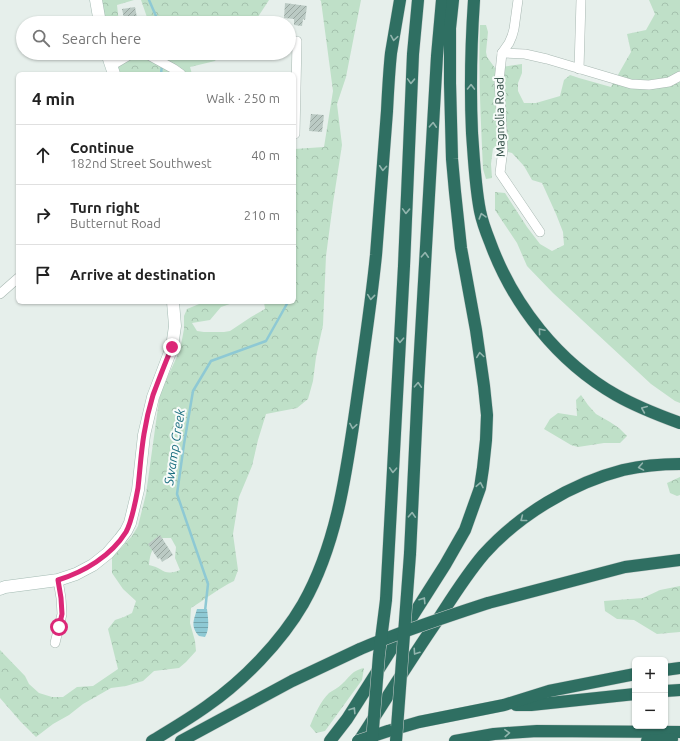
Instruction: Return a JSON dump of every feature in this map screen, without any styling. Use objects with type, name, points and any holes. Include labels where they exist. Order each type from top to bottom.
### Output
[{"type":"highway","points":[[152,741],[209,705],[234,685],[262,657],[288,626],[303,603],[319,572],[328,549],[344,481],[370,307],[391,53],[400,0]]},
{"type":"highway","points":[[379,741],[413,54],[418,0]]},
{"type":"highway","points":[[396,741],[410,554],[436,56],[442,0]]},
{"type":"highway","points":[[330,741],[347,719],[445,565],[465,530],[480,488],[486,440],[486,415],[484,386],[476,330],[461,248],[452,159],[450,28],[453,0]]},
{"type":"highway","points":[[474,0],[471,100],[475,181],[480,212],[504,275],[514,294],[532,319],[550,341],[573,364],[593,380],[616,395],[638,406],[680,423]]},
{"type":"highway","points":[[359,741],[413,656],[464,582],[500,537],[532,512],[574,488],[596,479],[623,470],[647,466],[680,464]]},
{"type":"highway","points":[[181,741],[292,681],[360,649],[419,625],[488,603],[625,567],[680,560]]},
{"type":"highway","points":[[372,741],[379,655],[386,600]]},
{"type":"highway","points":[[668,670],[680,668]]},
{"type":"highway","points":[[359,741],[419,722],[504,705],[549,691],[632,675]]},
{"type":"highway","points":[[668,691],[680,690]]},
{"type":"highway","points":[[504,705],[531,705],[632,694]]},
{"type":"highway","points":[[454,741],[494,734],[538,731],[680,732]]},
{"type":"highway","points":[[647,741],[680,739]]},
{"type":"street","points":[[96,0],[99,16]]},
{"type":"street","points":[[502,54],[512,36],[518,0]]},
{"type":"street","points":[[579,69],[581,0]]},
{"type":"street","points":[[296,88],[297,41]]},
{"type":"street","points":[[502,54],[525,54],[547,59],[630,84],[649,85],[669,82],[680,76]]},
{"type":"street","name":"Magnolia Road","points":[[502,54],[499,81],[502,111],[503,149],[500,173],[540,232]]},
{"type":"street","points":[[109,60],[112,70],[124,60]]},
{"type":"street","points":[[157,60],[177,71]]},
{"type":"street","points":[[0,294],[16,280]]},
{"type":"street","points":[[0,589],[5,587],[58,580],[76,574],[84,570],[111,550],[126,531],[130,523],[138,490],[144,434],[153,397],[172,347],[175,326],[173,304]]},
{"type":"street","points":[[55,643],[62,614],[58,580]]},
{"type":"green space","points":[[101,0],[134,0],[117,5],[118,16],[104,16]]},
{"type":"green space","points":[[141,0],[269,0],[259,16],[147,16]]},
{"type":"green space","points":[[320,0],[361,0],[346,77],[337,104],[342,145],[326,256],[323,325],[316,357],[313,381],[308,399],[297,408],[266,414],[252,466],[239,497],[233,534],[238,570],[234,581],[191,608],[190,623],[196,651],[179,668],[154,671],[143,681],[126,686],[111,688],[83,704],[36,737],[0,698],[0,650],[25,676],[29,684],[39,693],[52,697],[63,697],[77,687],[93,686],[118,669],[108,629],[115,620],[132,613],[136,601],[123,589],[112,573],[112,557],[132,536],[138,526],[146,494],[160,393],[180,350],[184,329],[184,316],[187,309],[199,304],[230,304],[221,307],[210,320],[192,323],[197,331],[224,332],[230,331],[265,309],[264,304],[296,304],[296,149],[324,147],[333,91]],"holes":[[[163,538],[171,538],[176,547],[175,558],[180,570],[170,573],[149,565],[151,553]]]},
{"type":"green space","points":[[649,0],[680,0],[680,403],[651,384],[553,293],[527,266],[517,243],[495,210],[495,192],[505,193],[540,244],[552,251],[564,245],[563,232],[542,183],[532,180],[524,166],[512,153],[493,148],[491,164],[492,178],[486,179],[483,169],[479,43],[480,25],[486,25],[488,32],[487,57],[495,68],[522,64],[522,73],[518,83],[518,91],[524,103],[536,103],[560,96],[564,80],[570,75],[611,87],[631,52],[627,34],[646,30],[655,14]]},
{"type":"green space","points":[[113,60],[216,60],[190,67],[191,72],[116,72]]},
{"type":"green space","points":[[581,395],[596,414],[619,428],[627,436],[620,443],[604,443],[578,447],[571,445],[544,429],[550,419],[558,413],[577,416],[576,400]]},
{"type":"green space","points":[[680,477],[680,495],[677,496],[670,493],[667,483]]},
{"type":"green space","points":[[680,586],[680,632],[657,634],[634,620],[617,619],[605,611],[604,601],[643,598],[660,590]]},
{"type":"green space","points":[[364,668],[362,680],[325,731],[316,733],[310,726],[323,700],[354,672]]},
{"type":"water","points":[[197,609],[207,609],[208,627],[205,637],[199,636],[194,629],[194,620]]},
{"type":"building","points":[[285,3],[307,6],[305,20],[303,19],[302,26],[296,25],[296,16],[284,16]]},
{"type":"building","points":[[135,7],[137,16],[124,16],[122,9]]},
{"type":"building","points":[[311,114],[324,115],[322,132],[309,131]]},
{"type":"building","points":[[160,535],[173,555],[162,562],[160,558],[158,559],[148,544]]},
{"type":"waterway","name":"Swamp Creek","points":[[149,0],[156,16]]},
{"type":"waterway","name":"Swamp Creek","points":[[161,72],[162,65]]},
{"type":"waterway","name":"Swamp Creek","points":[[205,611],[208,584],[177,494],[193,391],[211,361],[266,341],[287,304]]},
{"type":"route","points":[[59,627],[62,614],[58,580],[84,570],[108,553],[126,531],[130,523],[138,490],[144,434],[153,397],[172,347]]}]
